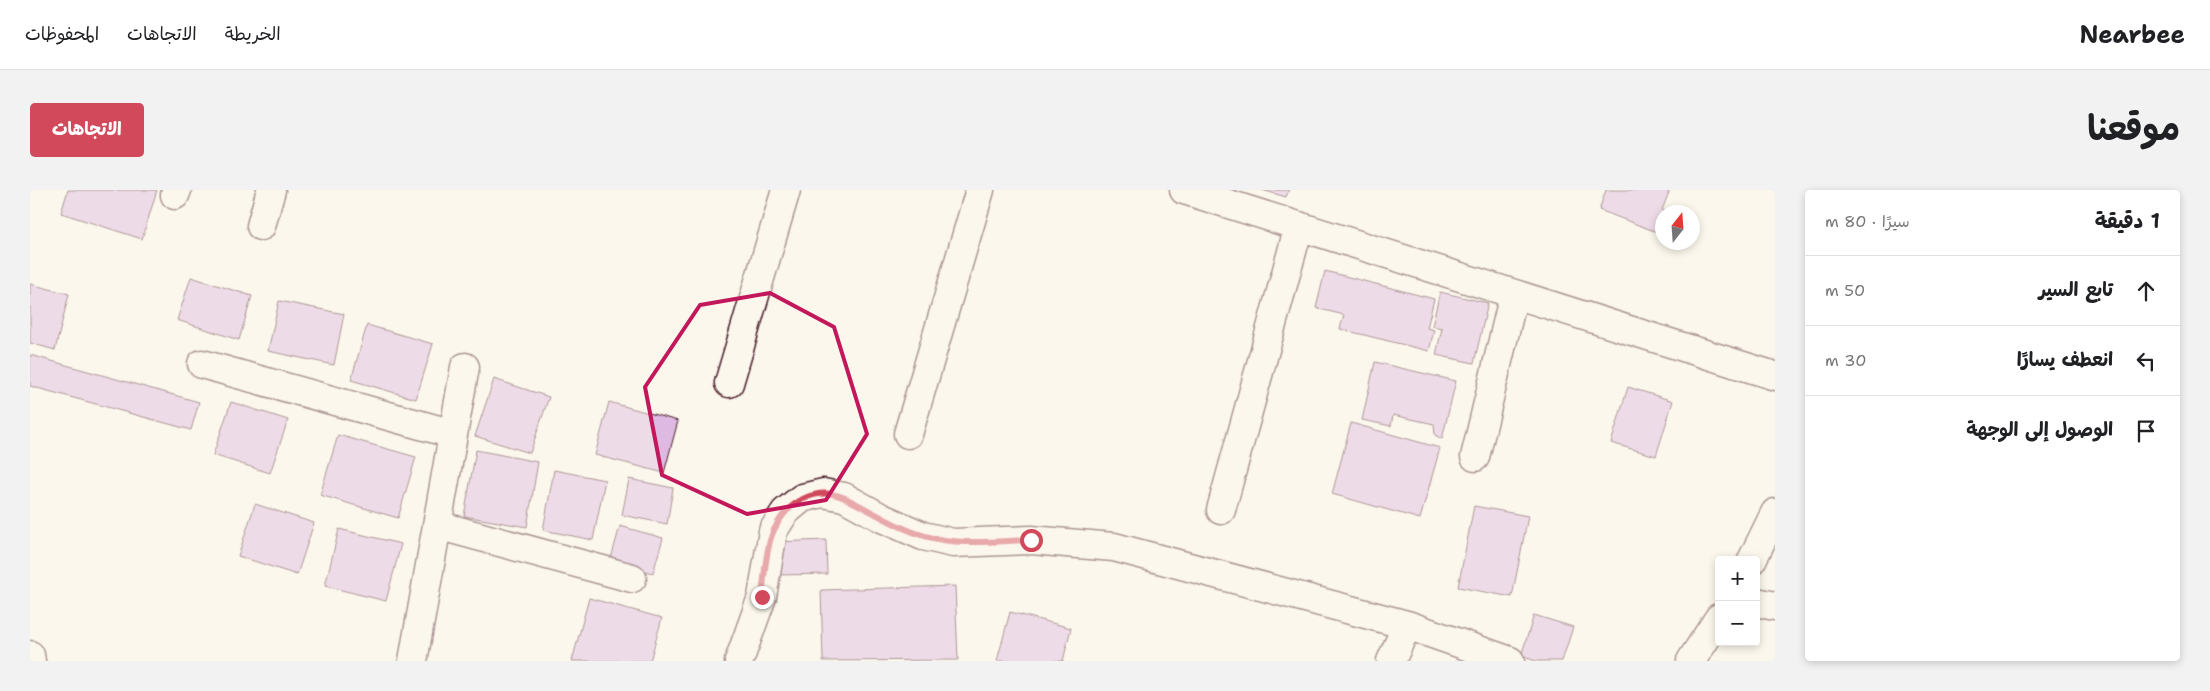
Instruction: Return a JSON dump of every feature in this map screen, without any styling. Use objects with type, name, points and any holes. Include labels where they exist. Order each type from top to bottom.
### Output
[{"type":"street","points":[[261,226],[271,190]]},
{"type":"street","points":[[729,383],[786,190]]},
{"type":"street","points":[[908,434],[980,190]]},
{"type":"street","points":[[1184,190],[1224,196],[1299,226],[1775,376]]},
{"type":"street","points":[[1221,510],[1299,226]]},
{"type":"street","points":[[1475,457],[1514,294]]},
{"type":"street","points":[[202,364],[453,434]]},
{"type":"street","points":[[413,661],[464,367]]},
{"type":"street","points":[[739,661],[762,597],[773,531],[785,512],[802,498],[823,493],[844,498],[882,518],[923,536],[953,543],[1031,540],[1114,547],[1408,625],[1510,661]]},
{"type":"street","points":[[1754,556],[1775,513]]},
{"type":"street","points":[[437,525],[632,578]]},
{"type":"street","points":[[1760,603],[1775,606]]},
{"type":"street","points":[[1691,661],[1715,624]]},
{"type":"street","points":[[1391,661],[1408,625]]},
{"type":"street","points":[[30,655],[31,661]]},
{"type":"highlighted area","points":[[770,293],[834,327],[867,434],[826,500],[747,514],[662,475],[645,387],[700,305]]},
{"type":"building","points":[[68,190],[157,190],[142,239],[61,213]]},
{"type":"building","points":[[1262,190],[1289,190],[1286,197]]},
{"type":"building","points":[[1606,190],[1664,190],[1669,192],[1664,205],[1655,205],[1655,231],[1599,210]]},
{"type":"building","points":[[1325,271],[1434,299],[1427,328],[1434,330],[1429,351],[1340,329],[1344,315],[1316,308]]},
{"type":"building","points":[[191,277],[252,296],[239,340],[177,320]]},
{"type":"building","points":[[30,284],[69,294],[55,350],[30,343]]},
{"type":"building","points":[[1440,292],[1488,303],[1474,363],[1436,355],[1442,328],[1432,326]]},
{"type":"building","points":[[279,301],[344,314],[334,365],[268,351]]},
{"type":"building","points":[[367,325],[433,344],[416,399],[351,380]]},
{"type":"building","points":[[30,355],[199,402],[191,430],[30,386]]},
{"type":"building","points":[[1375,362],[1456,381],[1442,439],[1435,435],[1434,424],[1393,415],[1391,426],[1362,420]]},
{"type":"building","points":[[494,379],[549,397],[530,453],[475,436]]},
{"type":"building","points":[[1628,387],[1673,401],[1656,456],[1611,443]]},
{"type":"building","points":[[231,402],[288,420],[270,473],[213,455]]},
{"type":"building","points":[[609,402],[678,421],[664,473],[595,455]]},
{"type":"building","points":[[1351,423],[1440,448],[1420,519],[1332,494]]},
{"type":"building","points":[[338,435],[416,457],[398,518],[320,495]]},
{"type":"building","points":[[476,450],[538,462],[527,527],[464,516]]},
{"type":"building","points":[[554,470],[605,480],[593,540],[543,530]]},
{"type":"building","points":[[629,479],[673,488],[667,524],[622,515]]},
{"type":"building","points":[[255,504],[314,523],[297,575],[238,556]]},
{"type":"building","points":[[1474,506],[1528,516],[1512,597],[1458,587]]},
{"type":"building","points":[[620,526],[663,538],[653,573],[610,562]]},
{"type":"building","points":[[339,529],[401,544],[386,601],[325,586]]},
{"type":"building","points":[[826,540],[827,574],[779,575],[777,542]]},
{"type":"building","points":[[955,586],[958,660],[823,661],[821,590]]},
{"type":"building","points":[[589,598],[662,618],[650,661],[572,661]]},
{"type":"building","points":[[1010,612],[1071,628],[1063,661],[997,661]]},
{"type":"building","points":[[1534,615],[1573,627],[1562,661],[1536,661],[1521,656]]},
{"type":"route","points":[[762,597],[773,531],[785,512],[802,498],[823,493],[844,498],[882,518],[923,536],[953,543],[1031,540]]}]
